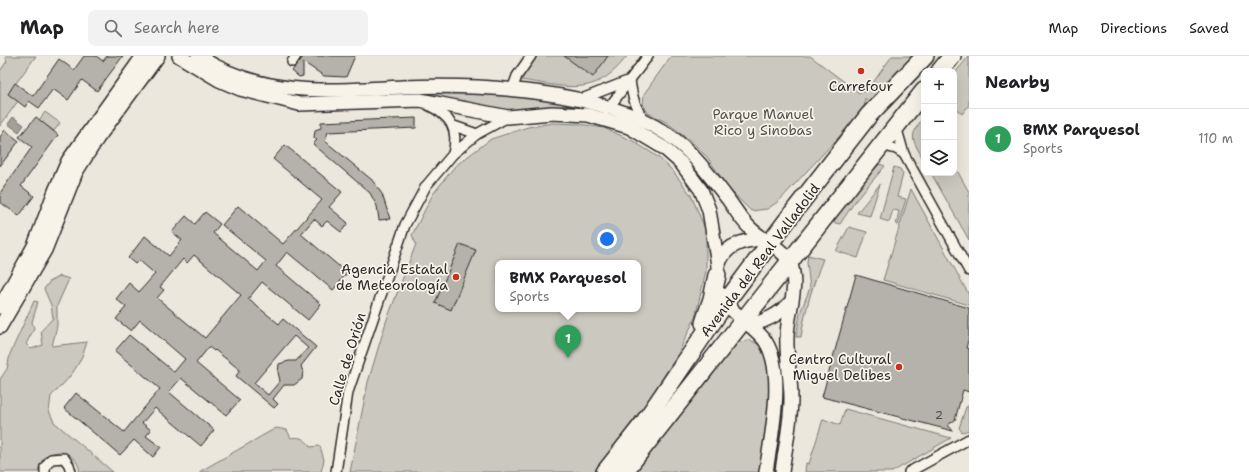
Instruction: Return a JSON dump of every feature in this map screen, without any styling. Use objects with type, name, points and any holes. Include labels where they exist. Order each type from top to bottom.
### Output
[{"type":"highway","name":"Avenida del Real Valladolid","points":[[605,472],[643,424],[766,241],[869,115],[925,56]]},
{"type":"highway","points":[[942,68],[952,56]]},
{"type":"highway","name":"Avenida del Real Valladolid","points":[[624,472],[746,322],[790,262],[921,95]]},
{"type":"highway","points":[[695,348],[712,299],[718,270]]},
{"type":"street","points":[[0,307],[34,246],[68,162],[143,56]]},
{"type":"street","points":[[0,327],[45,250],[67,192],[83,160],[158,56]]},
{"type":"street","points":[[179,56],[219,80],[240,89],[299,104],[420,100],[508,117],[552,113],[588,115],[639,131],[664,148],[681,163],[701,190],[710,210],[719,288],[726,302],[769,347],[774,363],[775,392],[774,416],[766,472]]},
{"type":"street","points":[[198,56],[217,68],[253,82],[308,91],[431,87],[512,90],[579,100],[610,107],[645,121],[668,134],[698,162],[748,227],[790,262],[794,286],[790,303],[786,338],[791,400],[782,472]]},
{"type":"street","points":[[512,90],[517,76],[531,56]]},
{"type":"street","points":[[552,113],[572,108],[604,112],[610,107],[648,56]]},
{"type":"street","points":[[579,100],[630,80]]},
{"type":"street","points":[[630,80],[632,98],[645,121]]},
{"type":"street","points":[[420,100],[440,110],[454,126],[477,134]]},
{"type":"street","points":[[610,107],[620,124]]},
{"type":"street","name":"Calle de Orión","points":[[336,472],[348,392],[405,225],[426,186],[453,154],[477,134],[508,117]]},
{"type":"street","points":[[453,154],[456,141],[454,126]]},
{"type":"street","points":[[896,126],[904,154],[969,270]]},
{"type":"street","points":[[881,145],[896,149],[904,154]]},
{"type":"street","points":[[718,270],[726,252],[734,245],[745,240],[766,241]]},
{"type":"street","points":[[746,322],[771,318],[781,312],[790,303]]},
{"type":"street","points":[[909,472],[969,439]]},
{"type":"street","points":[[45,472],[45,467],[51,460],[64,458],[70,465],[71,472]]},
{"type":"green space","points":[[5,56],[36,56],[8,94],[18,101],[0,126],[0,71],[7,61]]},
{"type":"green space","points":[[536,56],[627,56],[615,70],[603,79],[591,84],[566,86],[520,80]]},
{"type":"green space","name":"Parque Manuel Rico y Sinobas","points":[[671,56],[810,56],[859,93],[867,91],[892,56],[913,56],[869,104],[865,98],[864,110],[779,201],[767,209],[751,211],[730,190],[707,157],[692,142],[666,122],[648,113],[643,104],[644,94]]},
{"type":"green space","points":[[969,56],[969,105],[962,114],[957,110],[957,70]]},
{"type":"green space","points":[[431,92],[476,92],[570,103],[569,105],[518,113],[431,98]]},
{"type":"green space","points":[[45,112],[60,123],[54,131],[39,120]]},
{"type":"green space","points":[[921,121],[921,154],[914,138],[914,134]]},
{"type":"green space","points":[[553,123],[579,124],[604,128],[633,141],[658,157],[672,170],[691,195],[706,231],[706,271],[695,318],[677,356],[646,403],[595,472],[350,472],[368,382],[386,322],[416,244],[412,235],[433,194],[455,166],[491,139],[528,127]]},
{"type":"green space","points":[[880,164],[885,166],[856,200],[840,224],[832,222],[867,175]]},
{"type":"green space","points":[[894,167],[900,169],[903,174],[897,197],[906,199],[898,225],[896,225],[899,211],[893,210],[889,222],[880,219]]},
{"type":"green space","points":[[957,170],[969,192],[969,240],[933,176],[957,176]]},
{"type":"green space","points":[[880,184],[870,216],[857,213]]},
{"type":"green space","points":[[911,189],[969,295],[969,305],[883,280]]},
{"type":"green space","points":[[849,227],[867,232],[858,258],[836,251]]},
{"type":"green space","points":[[808,255],[823,259],[810,297],[801,337],[796,337],[800,313],[810,288],[807,262]]},
{"type":"green space","points":[[60,276],[69,279],[57,306],[57,326],[52,346],[87,342],[81,359],[73,372],[51,396],[49,411],[54,422],[113,472],[80,472],[77,463],[72,457],[66,453],[59,452],[52,453],[45,457],[38,472],[0,472],[0,379],[7,369],[10,354],[34,301],[38,302],[32,322],[34,329],[26,344],[31,349],[43,345],[41,331],[53,318],[51,305],[44,289],[50,281]]},
{"type":"green space","points":[[750,340],[763,347],[775,397],[764,472],[636,472],[736,343]]},
{"type":"green space","points":[[968,406],[969,430],[962,432],[959,428],[966,407]]},
{"type":"green space","points":[[845,409],[951,438],[892,472],[805,472],[806,463],[809,464],[823,419],[840,425]]},
{"type":"green space","points":[[276,428],[287,430],[291,438],[297,437],[302,439],[307,442],[310,447],[320,446],[324,460],[321,472],[199,472]]},
{"type":"shaded area","points":[[13,117],[24,125],[19,132],[8,124]]},
{"type":"building","points":[[84,56],[96,56],[103,61],[107,56],[123,56],[97,91],[82,80],[68,100],[53,89],[39,108],[29,101],[25,107],[8,94],[15,83],[33,96],[59,59],[74,70]]},
{"type":"building","points":[[304,56],[355,56],[346,77],[324,76],[303,62],[303,76],[299,77],[292,71]]},
{"type":"building","points":[[564,56],[608,56],[593,77]]},
{"type":"building","points":[[36,117],[58,135],[21,186],[34,196],[19,216],[0,202],[0,193],[32,147],[19,137]]},
{"type":"building","points":[[416,118],[416,128],[328,132],[325,141],[372,180],[382,194],[390,219],[379,220],[377,206],[370,193],[313,144],[317,140],[314,138],[315,130],[321,128],[321,122]]},
{"type":"building","points":[[5,130],[19,141],[0,166],[0,137]]},
{"type":"building","points":[[285,145],[342,192],[329,207],[348,223],[341,232],[327,221],[322,226],[314,219],[301,234],[347,273],[333,290],[287,252],[276,266],[321,304],[308,320],[262,282],[248,299],[279,324],[283,319],[316,347],[301,366],[303,372],[302,379],[294,385],[284,385],[273,399],[278,404],[274,408],[236,376],[240,370],[209,347],[196,363],[240,400],[226,415],[181,378],[169,392],[214,430],[201,446],[155,408],[142,423],[151,430],[146,436],[161,447],[153,457],[134,440],[120,455],[64,408],[76,393],[124,432],[160,389],[115,351],[129,335],[174,372],[185,359],[140,320],[131,331],[116,319],[126,307],[116,299],[129,283],[139,292],[155,274],[139,260],[135,264],[128,258],[145,236],[169,256],[182,240],[172,232],[186,216],[195,224],[205,212],[220,224],[213,233],[258,271],[266,261],[222,225],[238,206],[283,244],[322,200],[273,159]],"holes":[[[194,255],[241,295],[205,338],[157,298],[164,290],[160,287],[183,259],[187,263]],[[294,336],[308,348],[296,361],[289,361],[279,364],[278,372],[280,381],[268,395],[254,383]]]},
{"type":"building","name":"Agencia Estatal de Meteorología","points":[[460,244],[476,250],[451,310],[435,303]]},
{"type":"building","name":"Centro Cultural Miguel Delibes","points":[[856,275],[969,308],[969,337],[966,348],[969,349],[969,392],[963,390],[955,420],[948,425],[953,431],[822,397]]},
{"type":"place","name":"Carrefour","points":[[861,71]]},
{"type":"place","name":"Agencia Estatal de Meteorología","points":[[456,277]]},
{"type":"place","name":"BMX Parquesol","points":[[568,358]]},
{"type":"place","name":"Centro Cultural Miguel Delibes","points":[[899,367]]}]
